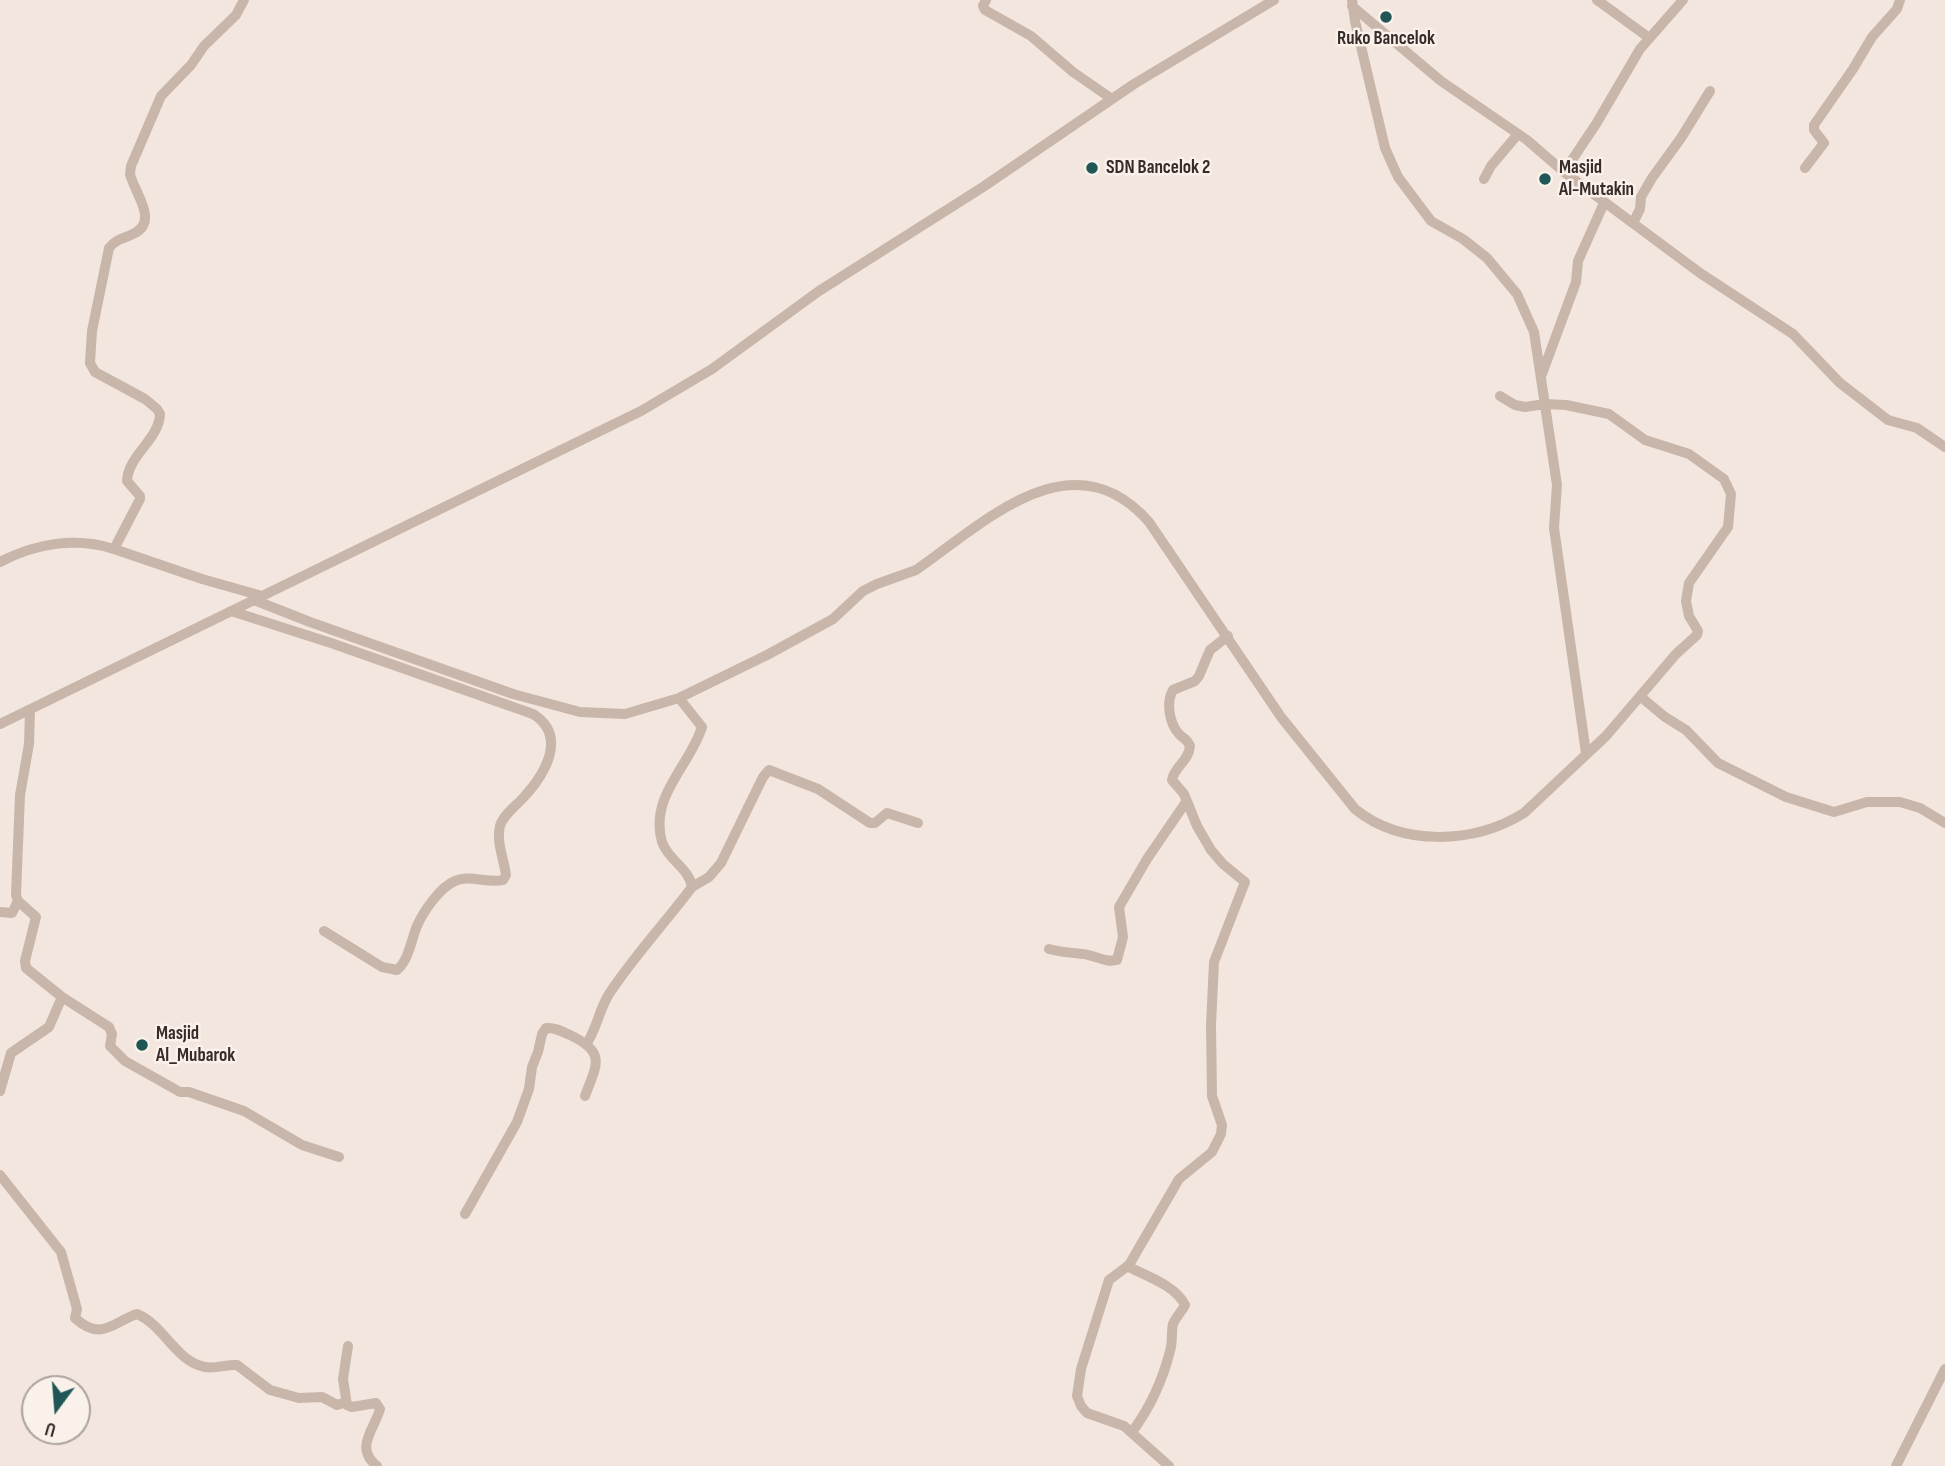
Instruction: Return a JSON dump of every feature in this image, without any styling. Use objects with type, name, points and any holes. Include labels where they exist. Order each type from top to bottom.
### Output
[{"type":"street","points":[[114,549],[140,499],[127,481],[128,470],[154,430],[160,414],[153,405],[92,369],[90,363],[92,331],[108,248],[113,242],[140,231],[144,223],[145,208],[130,174],[131,166],[161,96],[191,65],[204,46],[236,15],[244,0]]},
{"type":"street","points":[[986,0],[983,6],[985,10],[1031,36],[1073,72],[1112,99]]},
{"type":"street","points":[[0,724],[641,411],[712,369],[828,285],[983,187],[1151,73],[1275,0]]},
{"type":"street","points":[[1597,0],[1648,37]]},
{"type":"street","points":[[1564,172],[1648,37],[1682,0]]},
{"type":"street","points":[[1805,168],[1824,143],[1814,126],[1872,37],[1897,9],[1900,0]]},
{"type":"street","points":[[1350,2],[1441,81],[1518,134],[1604,203],[1700,273],[1793,334],[1840,383],[1888,420],[1917,428],[1945,447]]},
{"type":"street","points":[[1350,2],[1385,148],[1398,177],[1431,221],[1463,239],[1487,258],[1517,294],[1534,332],[1542,375]]},
{"type":"street","points":[[1633,223],[1640,209],[1641,197],[1652,178],[1710,91]]},
{"type":"street","points":[[1484,180],[1491,166],[1518,134]]},
{"type":"street","points":[[1586,753],[1554,528],[1556,485],[1535,406],[1542,375],[1576,282],[1578,261],[1604,203]]},
{"type":"street","points":[[0,562],[50,546],[79,541],[114,549],[513,694],[559,708],[625,714],[680,700],[833,619],[863,592],[916,570],[1028,494],[1059,486],[1085,485],[1113,492],[1135,505],[1149,522],[1223,640],[1355,809],[1368,820],[1388,829],[1454,836],[1487,831],[1524,813],[1644,698],[1698,631],[1687,611],[1689,583],[1728,527],[1731,494],[1724,479],[1689,454],[1645,440],[1617,417],[1566,405],[1515,405],[1500,396]]},
{"type":"street","points":[[0,551],[14,556]]},
{"type":"street","points":[[235,610],[533,714],[544,720],[550,729],[551,752],[545,767],[526,794],[502,820],[499,828],[506,875],[503,880],[493,882],[469,878],[452,883],[419,922],[404,963],[397,970],[382,967],[324,931]]},
{"type":"street","points":[[1169,1466],[1132,1432],[1116,1422],[1087,1413],[1078,1402],[1077,1396],[1081,1370],[1108,1280],[1135,1257],[1179,1179],[1212,1152],[1221,1134],[1222,1125],[1212,1096],[1214,962],[1245,882],[1217,858],[1197,826],[1184,794],[1175,785],[1172,776],[1189,752],[1190,746],[1177,732],[1170,714],[1169,698],[1172,690],[1195,681],[1210,650],[1223,640]]},
{"type":"street","points":[[1644,698],[1686,730],[1718,763],[1786,797],[1834,812],[1867,802],[1899,802],[1920,808],[1945,824]]},
{"type":"street","points":[[680,700],[701,724],[701,730],[666,791],[660,822],[663,846],[689,877],[692,887]]},
{"type":"street","points":[[30,711],[29,744],[20,794],[16,895],[18,901],[36,917],[25,961],[26,968],[62,997],[109,1027],[112,1034],[110,1046],[115,1053],[168,1086],[244,1111],[302,1145],[338,1157]]},
{"type":"street","points":[[587,1043],[609,994],[637,954],[692,887],[709,877],[721,863],[763,777],[769,770],[818,789],[870,823],[876,822],[887,813],[918,823]]},
{"type":"street","points":[[1049,949],[1117,960],[1124,928],[1119,907],[1147,859],[1186,802]]},
{"type":"street","points":[[0,912],[12,913],[18,901]]},
{"type":"street","points":[[0,1091],[11,1053],[49,1027],[62,997]]},
{"type":"street","points":[[465,1214],[517,1122],[529,1089],[531,1067],[543,1031],[551,1027],[587,1043],[596,1058],[585,1096]]},
{"type":"street","points":[[0,1175],[61,1252],[77,1309],[75,1318],[79,1322],[96,1330],[110,1328],[137,1314],[162,1331],[174,1348],[197,1364],[206,1367],[237,1365],[270,1391],[299,1398],[317,1396],[337,1405],[346,1402]]},
{"type":"street","points":[[1127,1266],[1172,1290],[1181,1297],[1185,1305],[1173,1326],[1170,1354],[1158,1384],[1140,1422],[1132,1432]]},
{"type":"street","points":[[348,1346],[343,1379],[346,1402],[352,1407],[367,1404],[379,1406],[378,1416],[367,1437],[366,1445],[366,1453],[377,1466]]},
{"type":"street","points":[[1896,1466],[1945,1368]]},
{"type":"place","name":"Ruko Bancelok","points":[[1386,17]]},
{"type":"place","name":"SDN Bancelok 2","points":[[1092,168]]},
{"type":"place","name":"Masjid Al-Mutakin","points":[[1545,179]]},
{"type":"place","name":"Masjid Al_Mubarok","points":[[142,1045]]}]
